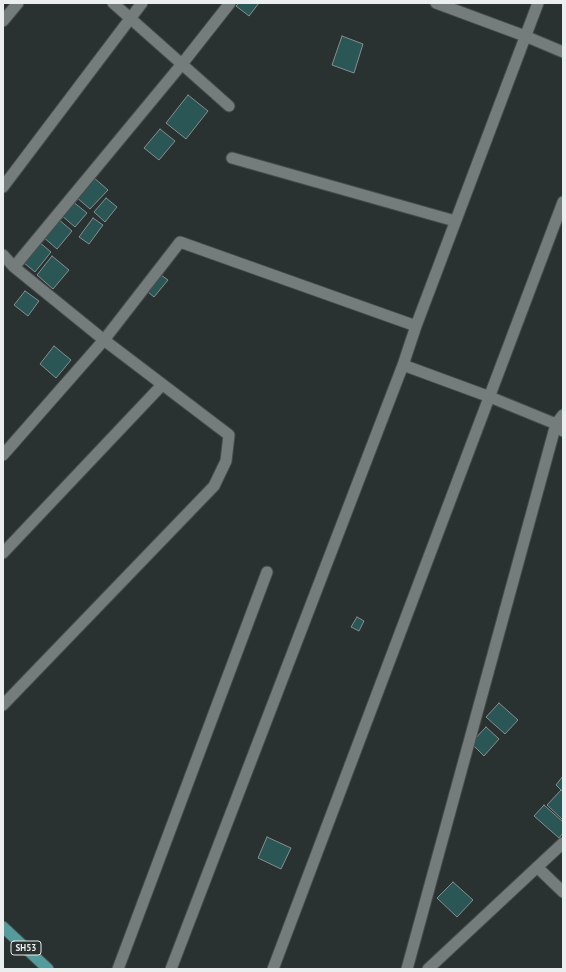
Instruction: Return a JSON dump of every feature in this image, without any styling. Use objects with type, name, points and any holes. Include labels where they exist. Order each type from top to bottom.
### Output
[{"type":"main road","name":"SH53","points":[[3,927],[48,969]]},
{"type":"street","points":[[3,21],[18,3]]},
{"type":"street","points":[[112,3],[229,106]]},
{"type":"street","points":[[3,187],[142,3]]},
{"type":"street","points":[[14,267],[182,64],[230,3]]},
{"type":"street","points":[[436,3],[526,36],[563,52]]},
{"type":"street","points":[[172,969],[538,3]]},
{"type":"street","points":[[232,158],[455,222]]},
{"type":"street","points":[[273,969],[563,202]]},
{"type":"street","points":[[3,455],[104,340],[180,242],[416,326]]},
{"type":"street","points":[[3,255],[14,267],[104,340],[229,435],[226,461],[214,486],[3,705]]},
{"type":"street","points":[[402,365],[490,397],[559,428]]},
{"type":"street","points":[[3,553],[162,385]]},
{"type":"street","points":[[407,969],[563,415]]},
{"type":"street","points":[[118,969],[266,572]]},
{"type":"street","points":[[428,969],[563,843]]},
{"type":"street","points":[[537,867],[563,892]]},
{"type":"building","points":[[239,3],[259,3],[249,16],[236,6]]},
{"type":"building","points":[[342,36],[363,44],[354,73],[332,65]]},
{"type":"building","points":[[188,95],[208,111],[186,139],[166,123]]},
{"type":"building","points":[[160,129],[175,141],[159,160],[144,148]]},
{"type":"building","points":[[93,177],[108,190],[90,209],[76,197]]},
{"type":"building","points":[[106,198],[117,207],[105,222],[94,212]]},
{"type":"building","points":[[72,201],[87,213],[75,227],[61,215]]},
{"type":"building","points":[[57,218],[72,231],[57,249],[42,236]]},
{"type":"building","points":[[93,218],[103,225],[89,244],[79,237]]},
{"type":"building","points":[[39,242],[51,252],[35,272],[23,262]]},
{"type":"building","points":[[52,256],[69,270],[53,289],[37,275]]},
{"type":"building","points":[[161,275],[168,280],[154,297],[148,292]]},
{"type":"building","points":[[25,291],[39,301],[28,316],[14,305]]},
{"type":"building","points":[[54,346],[71,360],[56,378],[40,364]]},
{"type":"building","points":[[357,617],[364,621],[359,631],[351,627]]},
{"type":"building","points":[[499,703],[518,720],[505,734],[486,717]]},
{"type":"building","points":[[486,727],[499,739],[484,756],[471,743]]},
{"type":"building","points":[[563,776],[563,792],[556,785]]},
{"type":"building","points":[[561,790],[563,792],[563,820],[547,805]]},
{"type":"building","points":[[544,805],[563,822],[563,833],[559,838],[534,816]]},
{"type":"building","points":[[267,837],[291,848],[281,869],[258,858]]},
{"type":"building","points":[[453,882],[473,900],[457,917],[437,898]]}]
